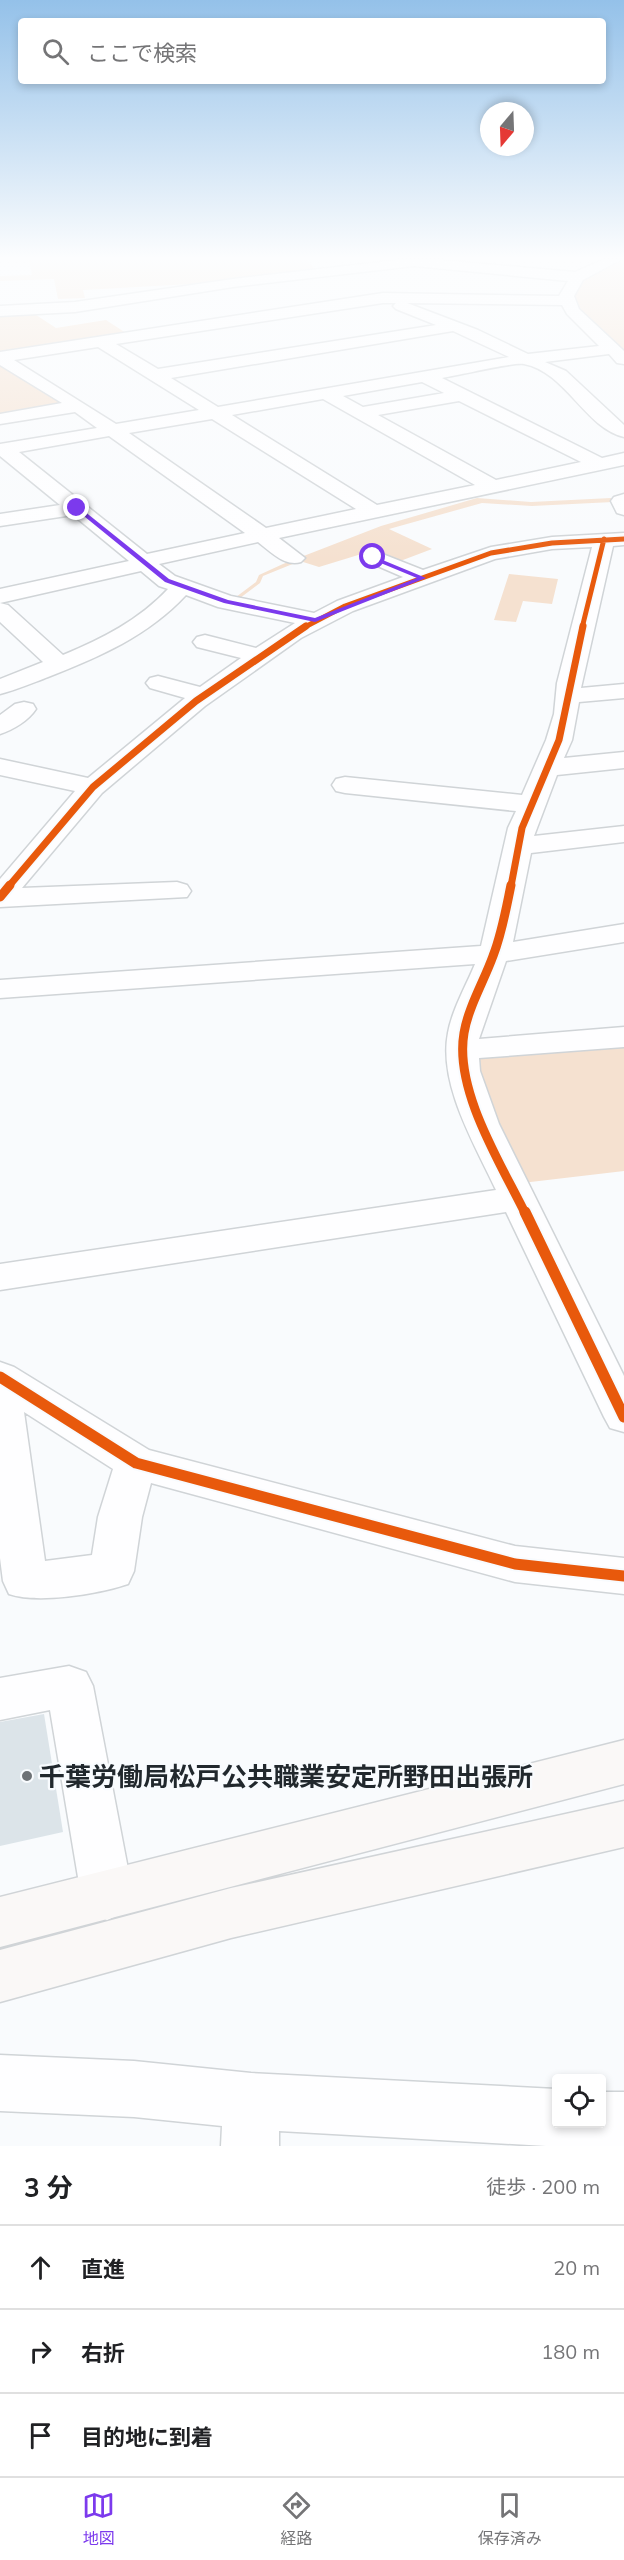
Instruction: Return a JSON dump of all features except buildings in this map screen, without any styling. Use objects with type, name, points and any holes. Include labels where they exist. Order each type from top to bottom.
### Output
[{"type":"street","points":[[3,360],[78,406],[294,558]]},
{"type":"street","points":[[131,360],[374,512]]},
{"type":"street","points":[[155,375],[246,360]]},
{"type":"street","points":[[466,360],[479,367]]},
{"type":"street","points":[[2,450],[518,360]]},
{"type":"street","points":[[528,360],[560,375],[614,427],[624,432]]},
{"type":"street","points":[[426,377],[600,464],[622,486],[621,501],[624,509]]},
{"type":"street","points":[[327,394],[494,487]]},
{"type":"street","points":[[360,412],[461,395]]},
{"type":"street","points":[[0,419],[78,406]]},
{"type":"street","points":[[382,425],[416,418],[394,406]]},
{"type":"street","points":[[2,450],[167,580],[226,602],[315,620]]},
{"type":"street","points":[[0,596],[262,535],[624,459]]},
{"type":"street","points":[[0,520],[77,508]]},
{"type":"street","points":[[0,897],[93,787],[204,696],[315,620],[491,553],[552,543],[614,539],[569,683],[559,741],[530,804],[522,828],[520,846],[494,954],[464,1031],[462,1050],[464,1071],[482,1124],[624,1417]]},
{"type":"street","points":[[373,557],[423,578]]},
{"type":"street","points":[[0,687],[59,664],[130,631],[174,597],[182,587]]},
{"type":"street","points":[[0,610],[59,664]]},
{"type":"street","points":[[205,642],[260,656]]},
{"type":"street","points":[[158,683],[204,696]]},
{"type":"street","points":[[568,696],[624,691]]},
{"type":"street","points":[[0,726],[24,709]]},
{"type":"street","points":[[547,768],[624,760]]},
{"type":"street","points":[[0,767],[93,787]]},
{"type":"street","points":[[345,784],[530,804]]},
{"type":"street","points":[[520,846],[624,834]]},
{"type":"street","points":[[0,897],[177,891]]},
{"type":"street","points":[[0,989],[494,954],[624,933]]},
{"type":"street","points":[[462,1050],[624,1037]]},
{"type":"street","points":[[0,1277],[519,1198]]},
{"type":"street","points":[[0,1377],[136,1462],[515,1564],[624,1576]]},
{"type":"street","points":[[0,1384],[25,1581],[112,1571],[120,1517],[136,1462]]},
{"type":"street","points":[[0,1699],[69,1686],[107,1895]]},
{"type":"street","points":[[0,1922],[624,1762]]},
{"type":"street","points":[[0,1976],[231,1913],[624,1824]]},
{"type":"street","points":[[0,2084],[134,2089],[250,2124],[552,2118]]},
{"type":"street","points":[[606,2120],[624,2121]]},
{"type":"street","points":[[585,2128],[587,2146]]},
{"type":"shaded area","points":[[0,363],[66,405],[0,417]]},
{"type":"shaded area","points":[[477,498],[531,502],[611,498],[613,502],[532,506],[482,503],[389,529],[432,549],[395,563],[368,552],[319,567],[300,561],[263,576],[260,583],[236,601],[232,600],[256,582],[259,575],[283,564],[381,526]]},
{"type":"shaded area","points":[[509,574],[558,579],[552,604],[523,601],[516,622],[494,620]]},
{"type":"shaded area","points":[[624,1045],[624,1171],[522,1183],[473,1064],[482,1058]]},
{"type":"cycle path","points":[[604,539],[569,683],[566,714],[559,740],[522,828],[504,920],[494,954],[464,1031],[462,1050],[464,1071],[482,1124],[624,1417]]},
{"type":"cycle path","points":[[0,897],[93,787],[196,701],[293,633],[345,606],[491,553],[552,543],[624,539]]},
{"type":"cycle path","points":[[0,1377],[136,1463],[515,1564],[624,1576]]},
{"type":"place","name":"千葉労働局松戸公共職業安定所野田出張所","points":[[27,1776]]},
{"type":"route","points":[[77,508],[167,580],[226,602],[315,620],[345,606],[423,578],[373,557]]}]
